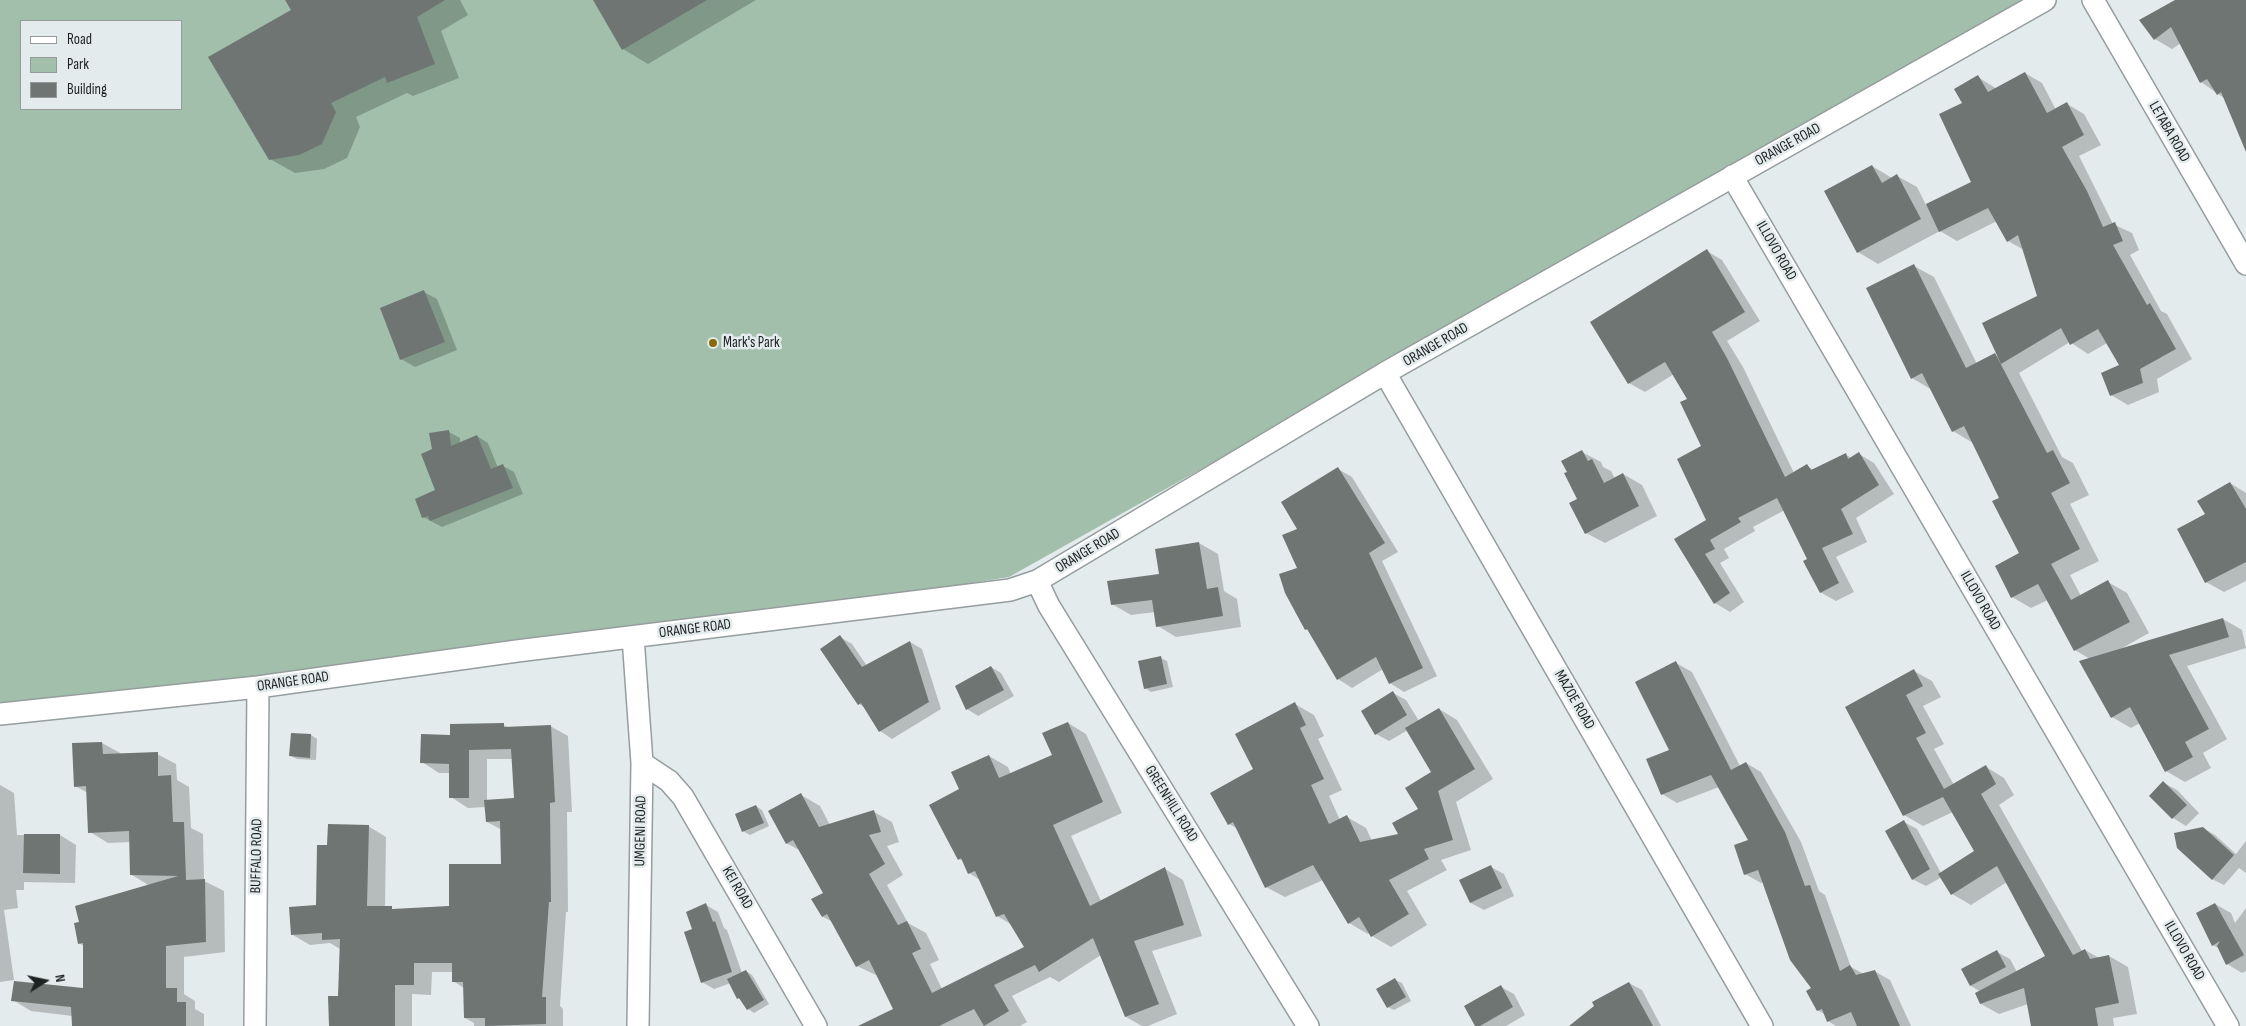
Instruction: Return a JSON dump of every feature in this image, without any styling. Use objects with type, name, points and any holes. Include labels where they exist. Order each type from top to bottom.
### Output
[{"type":"street","name":"ORANGE ROAD","points":[[0,714],[258,687],[633,637],[1010,590],[1037,581],[1385,373],[2045,0]]},
{"type":"street","name":"LETABA ROAD","points":[[2093,0],[2246,264]]},
{"type":"street","name":"ILLOVO ROAD","points":[[1732,176],[2228,1026]]},
{"type":"street","name":"MAZOE ROAD","points":[[1385,373],[1762,1026]]},
{"type":"street","name":"GREENHILL ROAD","points":[[1037,581],[1049,606],[1308,1026]]},
{"type":"street","name":"UMGENI ROAD","points":[[633,637],[642,764],[638,1026]]},
{"type":"street","name":"BUFFALO ROAD","points":[[255,1026],[258,687]]},
{"type":"street","name":"KEI ROAD","points":[[642,764],[669,781],[684,796],[816,1026]]},
{"type":"green space","name":"Mark's Park","points":[[0,0],[2036,0],[1009,577],[618,641],[0,706]]},
{"type":"building","points":[[285,0],[445,0],[417,17],[435,64],[387,83],[385,77],[331,103],[336,112],[322,144],[299,155],[269,160],[208,57],[291,10]]},
{"type":"building","points":[[593,0],[707,0],[622,50]]},
{"type":"building","points":[[2175,0],[2246,0],[2246,152],[2221,92],[2217,95],[2207,79],[2200,83],[2171,27],[2154,40],[2139,20]]},
{"type":"building","points":[[2025,72],[2047,113],[2067,102],[2084,135],[2062,147],[2087,191],[2103,227],[2115,222],[2123,241],[2113,245],[2147,305],[2150,303],[2176,349],[2140,369],[2143,383],[2110,396],[2101,373],[2119,365],[2098,329],[2070,345],[2061,328],[2001,364],[1982,323],[2037,296],[2018,235],[2007,242],[1988,208],[1939,232],[1926,204],[1971,182],[1939,114],[1962,103],[1954,89],[1978,75],[1988,92]]},
{"type":"building","points":[[1872,165],[1882,183],[1897,174],[1921,219],[1857,253],[1824,191]]},
{"type":"building","points":[[1707,249],[1745,312],[1712,332],[1727,358],[1785,477],[1807,464],[1811,470],[1846,453],[1848,459],[1859,452],[1879,485],[1841,509],[1853,534],[1822,548],[1839,583],[1820,593],[1803,561],[1807,559],[1777,498],[1738,518],[1741,522],[1710,540],[1715,549],[1705,554],[1730,593],[1714,604],[1674,539],[1706,520],[1677,459],[1701,446],[1680,402],[1687,399],[1665,362],[1628,384],[1590,322]]},
{"type":"building","points":[[1914,264],[1966,368],[1995,353],[2047,453],[2053,450],[2070,483],[2051,493],[2080,549],[2051,564],[2071,600],[2108,580],[2130,622],[2074,651],[2038,584],[2011,598],[1995,566],[2019,553],[1992,501],[1999,498],[1964,426],[1952,432],[1922,373],[1911,379],[1866,288]]},
{"type":"building","points":[[424,290],[445,342],[400,360],[380,308]]},
{"type":"building","points":[[449,430],[451,446],[477,435],[491,469],[503,464],[513,488],[430,521],[428,516],[422,518],[415,499],[435,490],[421,454],[432,449],[429,433]]},
{"type":"building","points":[[1582,450],[1588,461],[1592,459],[1604,483],[1623,473],[1639,506],[1585,534],[1569,503],[1577,499],[1564,473],[1567,472],[1561,461]]},
{"type":"building","points":[[1338,467],[1385,543],[1369,553],[1423,668],[1389,684],[1376,657],[1337,680],[1307,629],[1305,630],[1285,593],[1279,574],[1297,568],[1282,535],[1297,529],[1281,502]]},
{"type":"building","points":[[2230,482],[2246,509],[2246,562],[2205,583],[2177,529],[2205,514],[2197,501]]},
{"type":"building","points":[[1199,542],[1207,589],[1218,587],[1223,616],[1156,627],[1152,600],[1111,605],[1107,581],[1159,574],[1155,549]]},
{"type":"building","points":[[2223,618],[2229,637],[2169,655],[2209,729],[2185,742],[2193,757],[2165,772],[2130,707],[2111,718],[2079,661]]},
{"type":"building","points":[[840,635],[862,667],[910,641],[929,702],[879,732],[861,703],[858,705],[820,649]]},
{"type":"building","points":[[1161,656],[1167,684],[1144,689],[1138,661]]},
{"type":"building","points":[[1676,661],[1731,770],[1746,762],[1785,832],[1805,886],[1810,885],[1840,971],[1850,965],[1856,975],[1875,970],[1900,1026],[1857,1026],[1851,1012],[1827,1022],[1822,1009],[1817,1011],[1806,991],[1811,988],[1790,960],[1758,870],[1744,875],[1734,845],[1748,840],[1711,775],[1661,795],[1646,759],[1669,750],[1635,682]]},
{"type":"building","points":[[991,666],[1004,690],[966,710],[955,686]]},
{"type":"building","points":[[1914,669],[1923,686],[1906,695],[1926,733],[1916,738],[1944,789],[1986,765],[1996,784],[1981,794],[2073,955],[2085,949],[2090,959],[2109,955],[2119,1003],[2095,1008],[2098,1026],[2031,1026],[2024,988],[1980,1004],[1975,993],[2045,956],[1997,866],[1951,895],[1938,874],[1974,851],[1943,797],[1903,816],[1845,707]]},
{"type":"building","points":[[1393,691],[1407,715],[1375,735],[1361,711]]},
{"type":"building","points":[[1295,702],[1306,725],[1300,728],[1324,779],[1311,785],[1329,824],[1347,815],[1360,842],[1398,834],[1392,823],[1418,809],[1405,788],[1431,772],[1405,728],[1439,708],[1475,769],[1438,791],[1453,840],[1424,849],[1429,859],[1389,880],[1409,914],[1371,937],[1359,917],[1348,924],[1313,865],[1265,888],[1233,822],[1228,825],[1210,793],[1253,769],[1235,734]]},
{"type":"building","points":[[1068,722],[1103,802],[1053,825],[1090,906],[1165,867],[1184,925],[1134,941],[1159,1004],[1125,1017],[1093,938],[1039,972],[1035,965],[994,985],[1009,1011],[984,1026],[974,1009],[939,1026],[858,1026],[893,1009],[869,960],[856,967],[827,914],[822,917],[811,899],[823,893],[793,840],[786,844],[768,811],[801,793],[819,827],[874,810],[881,832],[869,835],[885,864],[869,874],[898,925],[907,921],[921,949],[912,953],[932,993],[1024,947],[1004,914],[996,917],[975,871],[968,874],[961,858],[958,860],[929,805],[959,789],[951,772],[989,755],[999,778],[1052,755],[1042,733]]},
{"type":"building","points":[[504,723],[504,727],[551,725],[555,802],[550,803],[551,902],[549,902],[542,997],[546,997],[546,1024],[485,1026],[485,1018],[464,1018],[463,982],[452,982],[452,963],[414,963],[414,985],[395,985],[395,1026],[329,1026],[328,996],[338,996],[340,939],[322,940],[322,933],[291,935],[289,907],[316,905],[317,845],[327,845],[328,824],[369,825],[367,906],[392,906],[392,909],[449,906],[449,864],[501,864],[500,821],[486,822],[484,800],[514,798],[511,749],[469,750],[469,798],[449,798],[449,764],[420,763],[421,734],[450,735],[450,724]]},
{"type":"building","points":[[291,733],[311,734],[310,758],[289,756]]},
{"type":"building","points":[[102,742],[103,754],[158,752],[158,776],[171,775],[173,822],[184,822],[186,880],[205,879],[206,942],[166,946],[166,988],[177,988],[177,1002],[186,1002],[186,1026],[72,1026],[71,1007],[11,1001],[14,981],[83,988],[83,943],[78,944],[74,923],[79,922],[75,906],[178,876],[130,875],[129,831],[88,833],[86,786],[74,787],[72,743]]},
{"type":"building","points":[[2163,781],[2187,805],[2172,819],[2149,796]]},
{"type":"building","points":[[756,805],[764,823],[742,832],[735,814]]},
{"type":"building","points":[[1904,820],[1930,869],[1912,880],[1885,831]]},
{"type":"building","points":[[2203,827],[2234,855],[2212,880],[2177,848],[2174,833]]},
{"type":"building","points":[[24,834],[60,834],[60,874],[23,873]]},
{"type":"building","points":[[1491,865],[1502,888],[1470,903],[1459,880]]},
{"type":"building","points":[[706,903],[713,922],[715,921],[732,972],[701,983],[684,932],[692,929],[686,912]]},
{"type":"building","points":[[2215,903],[2244,955],[2226,965],[2217,946],[2220,941],[2212,946],[2196,913]]},
{"type":"building","points":[[1997,950],[2006,967],[1970,986],[1961,969]]},
{"type":"building","points":[[746,970],[764,1000],[747,1010],[739,998],[737,999],[727,979]]},
{"type":"building","points":[[1395,978],[1406,997],[1387,1008],[1376,989]]},
{"type":"building","points":[[1629,982],[1653,1026],[1569,1026],[1594,1006],[1592,1002]]},
{"type":"building","points":[[1501,985],[1513,1007],[1480,1026],[1475,1026],[1464,1006]]},
{"type":"place","name":"Mark's Park","points":[[713,343]]}]
